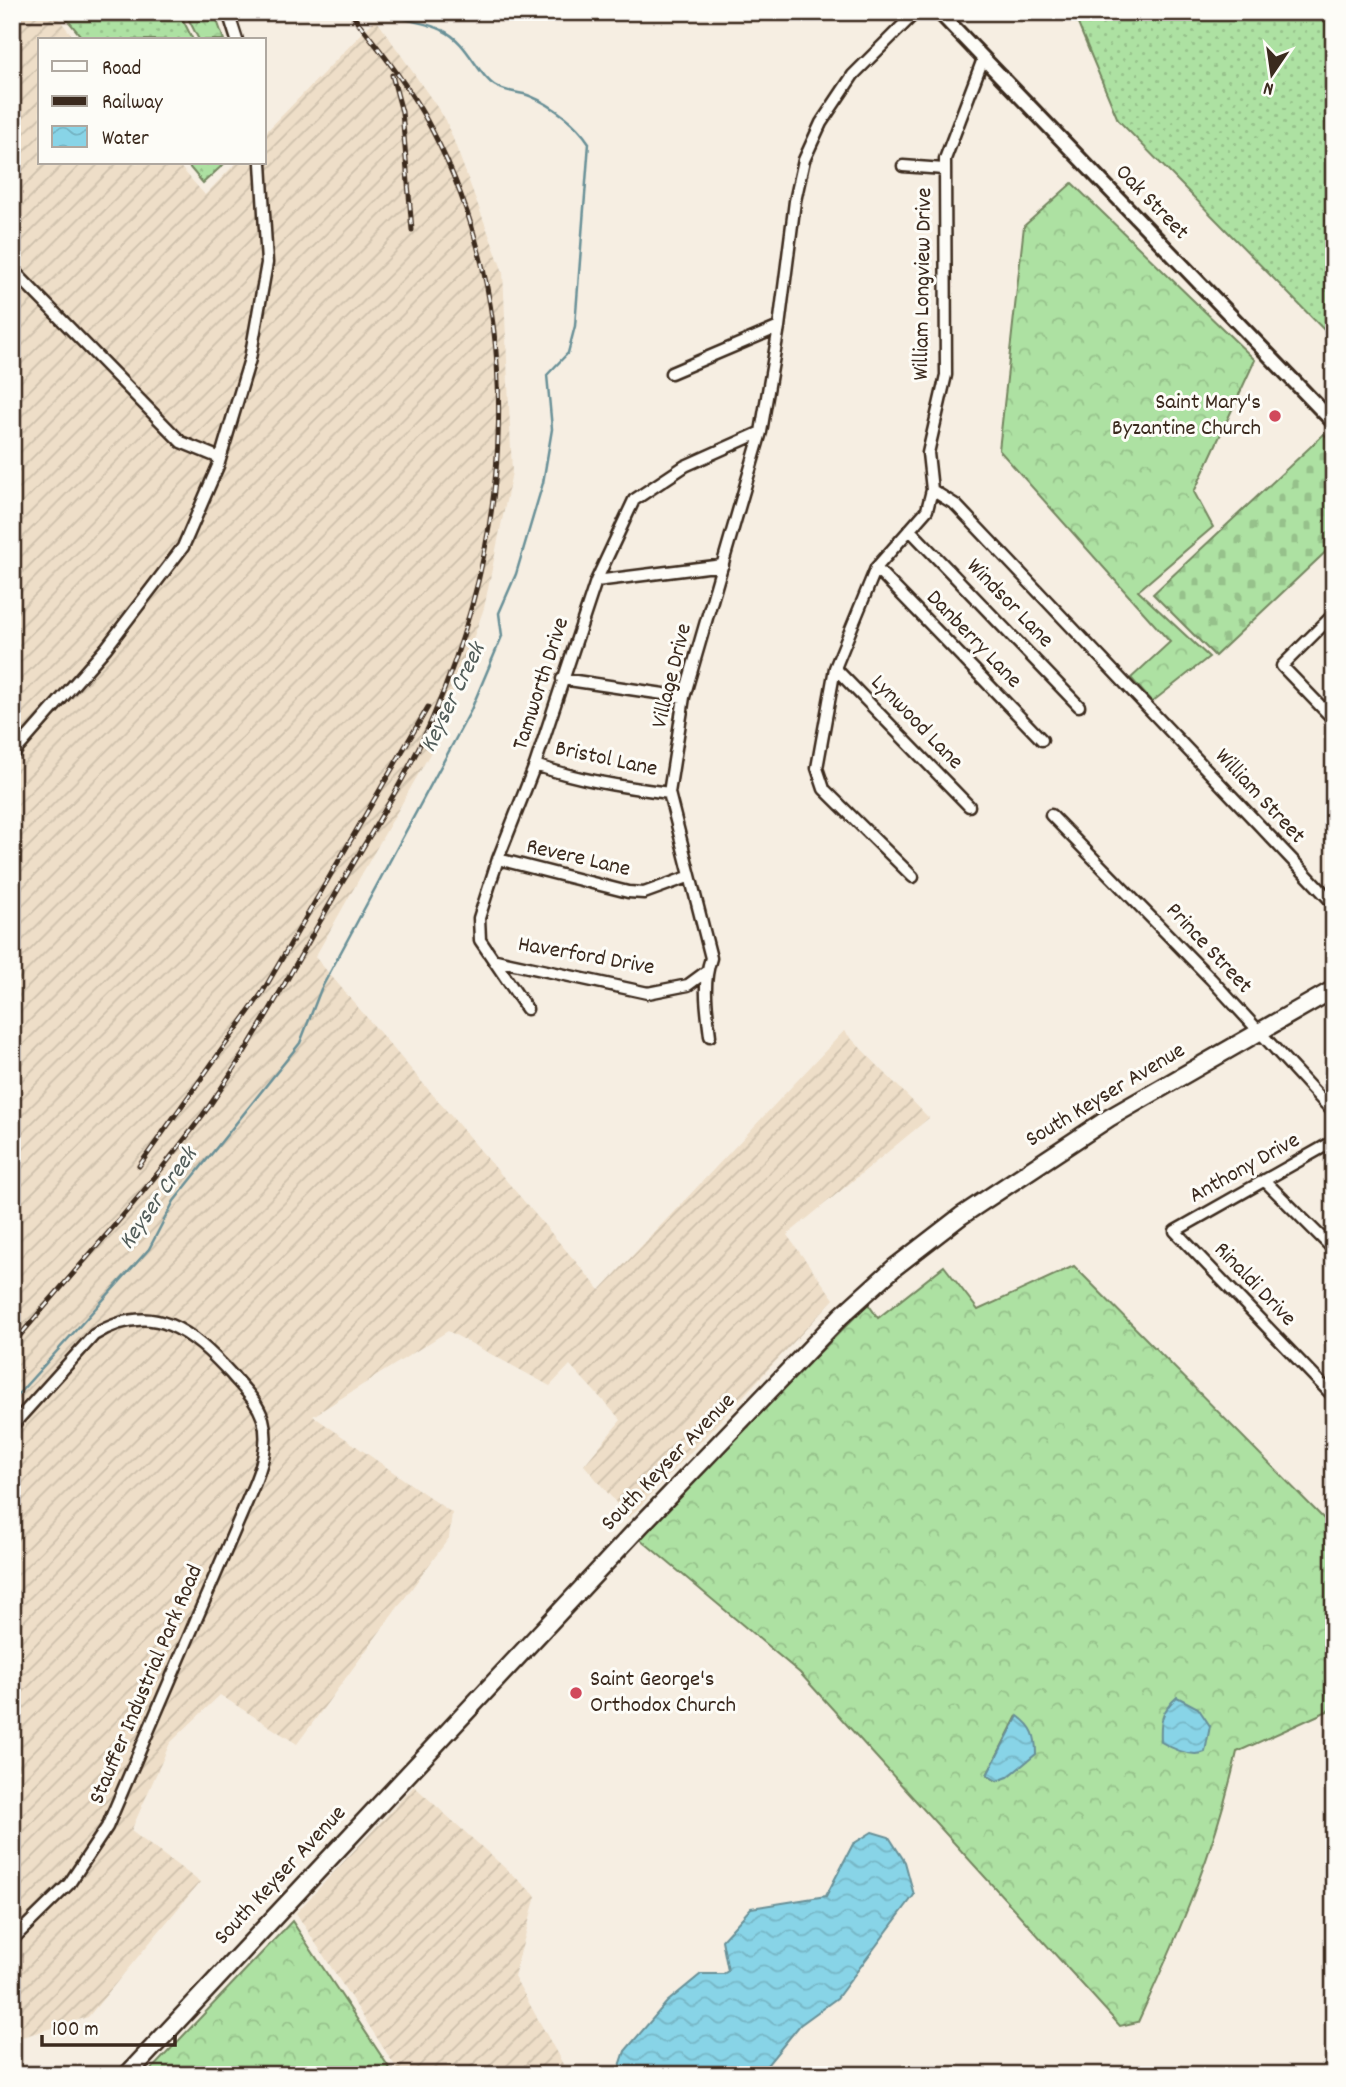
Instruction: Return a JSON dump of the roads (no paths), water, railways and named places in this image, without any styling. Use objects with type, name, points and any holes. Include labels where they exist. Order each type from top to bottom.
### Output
[{"type":"main road","name":"South Keyser Avenue","points":[[127,2075],[639,1526],[841,1316],[895,1267],[1005,1185],[1109,1118],[1334,989]]},
{"type":"street","points":[[228,12],[236,38]]},
{"type":"street","name":"Village Drive","points":[[710,1036],[707,971],[711,958],[668,793],[684,697],[761,432],[779,327],[795,201],[804,160],[821,124],[853,75],[916,12]]},
{"type":"street","name":"Oak Street","points":[[939,12],[1334,424]]},
{"type":"street","name":"William Longview Drive","points":[[932,489],[928,453],[946,375],[944,169],[950,139],[983,59]]},
{"type":"street","points":[[12,755],[106,649],[183,547],[220,458],[250,359],[267,263],[261,164]]},
{"type":"street","points":[[903,166],[944,169]]},
{"type":"street","points":[[12,269],[181,442],[220,458]]},
{"type":"street","points":[[671,373],[779,327]]},
{"type":"street","name":"Tamworth Drive","points":[[527,1009],[480,940],[479,918],[498,859],[535,765],[596,581],[634,500],[685,466],[761,432]]},
{"type":"street","points":[[913,877],[824,789],[817,768],[835,668],[876,568],[927,510],[932,489]]},
{"type":"street","name":"William Street","points":[[932,489],[957,505],[1334,904]]},
{"type":"street","name":"Windsor Lane","points":[[909,530],[1080,706]]},
{"type":"street","points":[[596,581],[723,565]]},
{"type":"street","name":"Danberry Lane","points":[[876,568],[1042,740]]},
{"type":"street","points":[[1334,614],[1282,666],[1334,720]]},
{"type":"street","name":"Lynwood Lane","points":[[835,668],[969,806]]},
{"type":"street","points":[[562,679],[684,697]]},
{"type":"street","name":"Bristol Lane","points":[[535,765],[596,781],[668,793]]},
{"type":"street","name":"Prince Street","points":[[1051,815],[1211,979],[1334,1113]]},
{"type":"street","name":"Revere Lane","points":[[498,859],[628,892],[644,893],[688,877]]},
{"type":"street","name":"Haverford Drive","points":[[496,960],[648,993],[688,985],[707,971]]},
{"type":"street","name":"Anthony Drive","points":[[1175,1231],[1334,1141]]},
{"type":"street","points":[[1264,1180],[1334,1250]]},
{"type":"street","name":"Rinaldi Drive","points":[[1175,1231],[1334,1397]]},
{"type":"street","name":"Stauffer Industrial Park Road","points":[[12,1940],[68,1884],[107,1826],[263,1464],[265,1439],[263,1420],[254,1400],[221,1363],[184,1329],[167,1322],[138,1318],[109,1326],[94,1335],[13,1425]]},
{"type":"water","points":[[1177,1697],[1198,1708],[1210,1726],[1205,1752],[1188,1753],[1161,1742],[1163,1717]]},
{"type":"water","points":[[1018,1716],[1033,1732],[1036,1754],[1008,1777],[997,1781],[987,1775]]},
{"type":"water","points":[[872,1832],[889,1837],[905,1862],[914,1895],[837,1998],[800,2025],[759,2075],[617,2075],[625,2051],[667,2002],[701,1974],[723,1974],[728,1971],[722,1940],[751,1908],[826,1896],[853,1844]]},
{"type":"waterway","name":"Keyser Creek","points":[[12,1401],[149,1249],[174,1201],[300,1043],[321,989],[470,712],[502,636],[499,613],[516,574],[543,483],[552,429],[547,375],[568,353],[575,326],[589,143],[571,122],[547,104],[494,85],[451,35],[435,27],[385,12]]},
{"type":"railway","points":[[12,1345],[163,1167],[210,1105],[245,1051],[413,760],[433,717],[460,645],[480,572],[493,497],[498,422],[496,347],[484,273],[463,201],[432,130],[404,84],[350,12]]},
{"type":"railway","points":[[392,75],[402,112],[412,230]]},
{"type":"railway","points":[[139,1166],[262,993],[428,707]]},
{"type":"place","name":"Saint Mary's Byzantine Church","points":[[1275,416]]},
{"type":"place","name":"Saint George's Orthodox Church","points":[[576,1693]]}]
